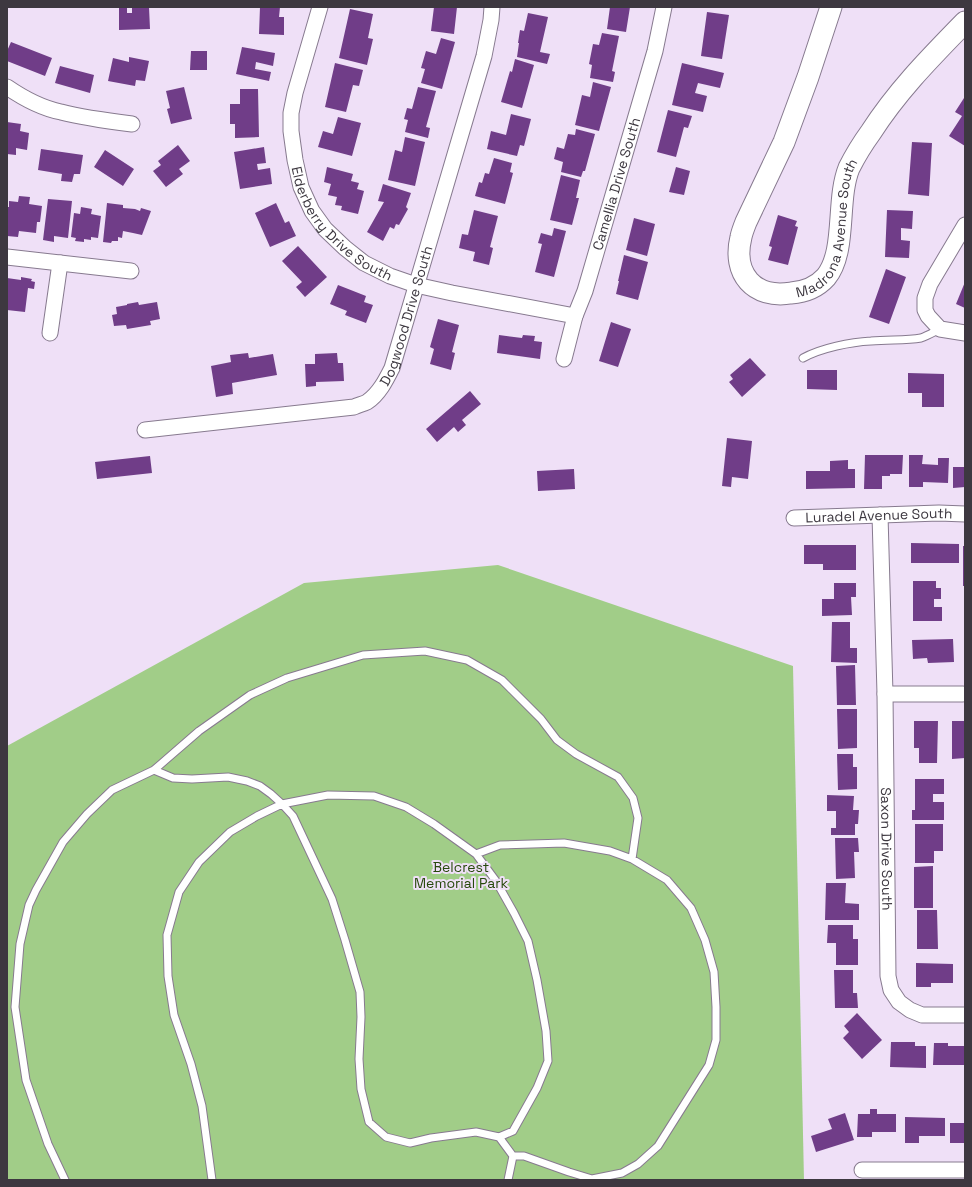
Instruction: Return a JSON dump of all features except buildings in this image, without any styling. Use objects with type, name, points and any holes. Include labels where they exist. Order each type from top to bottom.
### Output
[{"type":"main road","name":"Madrona Avenue South","points":[[831,7],[808,77],[784,142],[746,222],[741,236],[739,260],[742,271],[747,280],[754,287],[762,291],[784,294],[797,293],[819,284],[827,276],[835,259],[838,248],[845,183],[849,168],[862,144],[882,115],[910,80],[965,22]]},
{"type":"street","name":"Elderberry Drive South","points":[[320,7],[295,93],[291,112],[291,132],[301,187],[312,211],[324,228],[345,248],[364,263],[390,276],[452,293],[574,316]]},
{"type":"street","name":"Dogwood Drive South","points":[[145,430],[354,407],[367,402],[385,383],[392,368],[484,56],[492,7]]},
{"type":"street","name":"Camellia Drive South","points":[[564,359],[574,316],[585,291],[655,51],[664,7]]},
{"type":"street","points":[[7,87],[22,97],[60,112],[132,124]]},
{"type":"street","points":[[965,225],[930,284],[925,298],[925,310],[932,322],[940,329],[965,333]]},
{"type":"street","points":[[7,257],[131,272]]},
{"type":"street","points":[[50,333],[60,263]]},
{"type":"street","name":"Luradel Avenue South","points":[[794,518],[939,513],[965,514]]},
{"type":"street","name":"Saxon Drive South","points":[[880,515],[885,694],[888,976],[891,990],[899,1002],[910,1010],[922,1015],[965,1016]]},
{"type":"street","points":[[885,694],[963,694]]},
{"type":"street","points":[[862,1170],[965,1170]]},
{"type":"lane","points":[[803,358],[813,352],[870,340],[922,338],[940,329]]},
{"type":"lane","points":[[65,1180],[48,1144],[26,1080],[15,1007],[20,944],[29,905],[63,842],[87,814],[112,790],[154,770],[199,731],[250,695],[287,678],[363,655],[425,651],[467,660],[502,680],[541,719],[557,740],[576,754],[618,777],[633,798],[638,818],[632,859]]},
{"type":"lane","points":[[154,770],[173,778],[192,779],[228,777],[247,781],[260,786],[282,804],[293,816],[332,899],[346,940],[360,992],[361,1017],[359,1059],[361,1089],[369,1122],[386,1137],[410,1143],[431,1138],[476,1132],[499,1137],[513,1131],[536,1088],[548,1061],[546,1031],[528,941],[496,881],[476,854],[434,824],[406,807],[374,796],[328,795],[282,804],[257,816],[230,832],[199,862],[179,892],[167,935],[168,976],[174,1015],[191,1064],[202,1106],[212,1180]]},
{"type":"lane","points":[[476,854],[500,845],[564,843],[610,851],[632,859],[667,880],[691,908],[705,940],[714,972],[716,1040],[709,1065],[658,1146],[638,1164],[622,1173],[592,1179],[524,1156],[513,1156]]},
{"type":"lane","points":[[499,1137],[513,1156],[508,1180]]},
{"type":"green space","name":"Belcrest Memorial Park","points":[[498,565],[793,666],[804,1180],[7,1180],[7,746],[304,583]]}]
